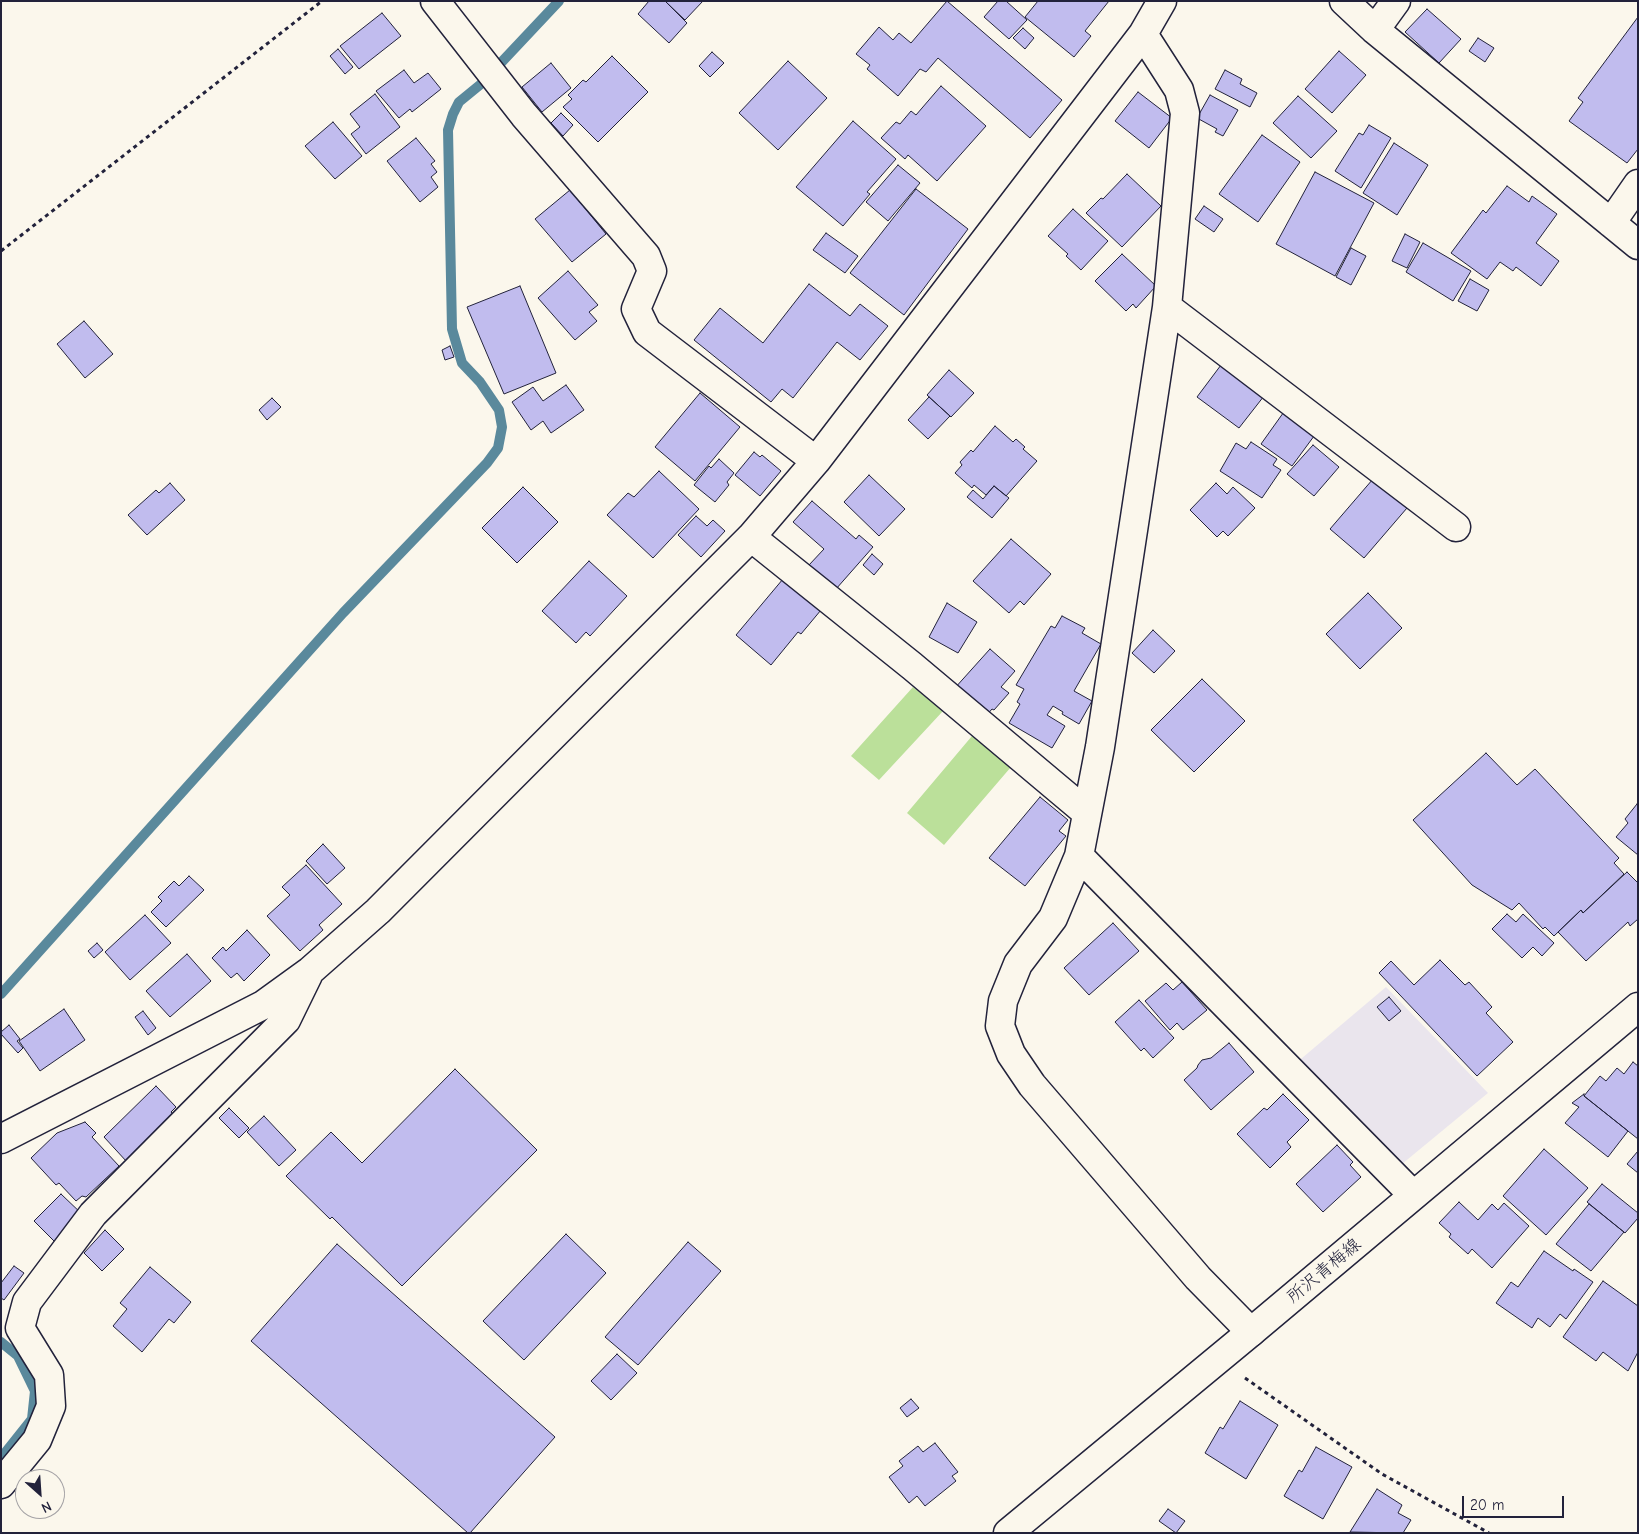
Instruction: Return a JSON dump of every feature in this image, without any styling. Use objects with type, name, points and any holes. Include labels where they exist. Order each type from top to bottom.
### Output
[{"type":"street","points":[[434,1],[524,114],[646,256],[652,271],[636,309],[647,332],[816,461]]},
{"type":"street","points":[[1,1139],[263,1005],[310,971],[378,911],[751,537],[816,461],[1143,34],[1162,1]]},
{"type":"street","points":[[1344,1],[1375,30],[1638,245]]},
{"type":"street","points":[[1375,30],[1396,1]]},
{"type":"street","points":[[1143,34],[1179,90],[1185,113],[1167,307],[1100,747],[1078,856],[1053,918],[1018,964],[1002,1001],[1000,1026],[1011,1054],[1032,1085],[1198,1278],[1251,1332]]},
{"type":"street","points":[[1611,223],[1638,184]]},
{"type":"street","points":[[1167,307],[1456,527]]},
{"type":"street","points":[[751,537],[912,666],[1087,813]]},
{"type":"street","points":[[1078,856],[1413,1194]]},
{"type":"street","points":[[1,1484],[37,1440],[50,1406],[50,1375],[20,1328],[27,1302],[93,1214],[286,1020],[310,971]]},
{"type":"street","name":"所沢青梅線","points":[[1008,1533],[1638,1007]]},
{"type":"path","points":[[1,251],[322,1]]},
{"type":"path","points":[[1218,1359],[1382,1474],[1489,1533]]},
{"type":"shaded area","points":[[1386,987],[1488,1093],[1402,1164],[1295,1064]]},
{"type":"green space","points":[[913,687],[943,711],[879,780],[851,756]]},
{"type":"green space","points":[[972,736],[1011,767],[944,845],[907,813]]},
{"type":"building","points":[[649,1],[665,1],[687,23],[669,43],[638,14]]},
{"type":"building","points":[[665,1],[703,1],[685,20]]},
{"type":"building","points":[[947,1],[1062,100],[1030,138],[938,58],[926,72],[920,69],[898,96],[867,69],[870,65],[856,54],[879,27],[893,40],[899,33],[911,43]]},
{"type":"building","points":[[998,1],[1006,1],[1027,20],[1009,39],[984,17]]},
{"type":"building","points":[[1038,1],[1109,1],[1085,31],[1091,36],[1074,57],[1025,17]]},
{"type":"building","points":[[1427,9],[1461,39],[1439,63],[1405,32]]},
{"type":"building","points":[[382,13],[401,36],[359,69],[340,46]]},
{"type":"building","points":[[1638,17],[1638,149],[1627,163],[1569,121],[1583,102],[1578,98]]},
{"type":"building","points":[[1023,28],[1034,38],[1025,49],[1013,38]]},
{"type":"building","points":[[1478,38],[1494,48],[1485,62],[1469,51]]},
{"type":"building","points":[[338,49],[353,67],[345,74],[330,56]]},
{"type":"building","points":[[1339,51],[1366,75],[1332,113],[1305,89]]},
{"type":"building","points":[[712,52],[724,63],[710,77],[699,66]]},
{"type":"building","points":[[612,56],[648,92],[598,142],[563,107],[572,99],[568,95],[583,80],[586,82]]},
{"type":"building","points":[[788,61],[827,98],[778,150],[739,113]]},
{"type":"building","points":[[551,63],[571,88],[542,112],[522,87]]},
{"type":"building","points":[[404,70],[414,83],[428,73],[441,89],[412,112],[410,109],[399,118],[376,91]]},
{"type":"building","points":[[1225,70],[1242,79],[1240,84],[1257,93],[1250,107],[1215,89]]},
{"type":"building","points":[[941,86],[986,126],[937,181],[908,155],[905,159],[881,138],[896,122],[900,124],[911,111],[916,115]]},
{"type":"building","points":[[1138,92],[1172,118],[1149,148],[1115,121]]},
{"type":"building","points":[[375,94],[400,127],[366,154],[351,134],[360,127],[350,114]]},
{"type":"building","points":[[1210,95],[1238,110],[1223,136],[1215,132],[1217,129],[1197,118]]},
{"type":"building","points":[[1298,96],[1337,131],[1311,158],[1273,123]]},
{"type":"building","points":[[561,113],[573,125],[563,136],[551,123]]},
{"type":"building","points":[[853,121],[896,159],[867,192],[870,194],[843,226],[796,187]]},
{"type":"building","points":[[333,122],[362,156],[335,179],[305,146]]},
{"type":"building","points":[[1369,125],[1391,138],[1361,188],[1335,171],[1359,133],[1363,135]]},
{"type":"building","points":[[1262,135],[1300,162],[1258,222],[1219,194]]},
{"type":"building","points":[[416,138],[435,161],[431,164],[437,172],[431,177],[438,187],[420,202],[387,161]]},
{"type":"building","points":[[1394,143],[1428,165],[1397,215],[1363,193]]},
{"type":"building","points":[[898,165],[920,183],[888,221],[866,202]]},
{"type":"building","points":[[1315,172],[1374,203],[1335,276],[1276,244]]},
{"type":"building","points":[[1127,174],[1161,206],[1122,247],[1086,213],[1101,198],[1103,199]]},
{"type":"building","points":[[1507,186],[1529,202],[1532,196],[1557,214],[1536,243],[1559,261],[1541,286],[1516,267],[1513,271],[1500,262],[1487,279],[1451,253],[1483,210],[1486,213]]},
{"type":"building","points":[[916,189],[968,229],[904,315],[850,273]]},
{"type":"building","points":[[570,190],[606,234],[572,262],[535,219]]},
{"type":"building","points":[[1204,206],[1223,219],[1214,232],[1195,219]]},
{"type":"building","points":[[1073,209],[1108,241],[1081,270],[1066,256],[1068,254],[1048,236]]},
{"type":"building","points":[[826,233],[858,256],[845,273],[813,250]]},
{"type":"building","points":[[1405,234],[1420,242],[1407,268],[1392,261]]},
{"type":"building","points":[[1423,243],[1471,271],[1453,301],[1406,272]]},
{"type":"building","points":[[1351,248],[1366,256],[1351,285],[1336,277]]},
{"type":"building","points":[[1122,254],[1156,286],[1136,308],[1133,304],[1126,311],[1095,281]]},
{"type":"building","points":[[568,271],[598,305],[589,312],[597,321],[575,340],[538,298]]},
{"type":"building","points":[[1470,279],[1489,290],[1477,311],[1458,301]]},
{"type":"building","points":[[809,284],[850,316],[860,304],[888,326],[860,360],[837,342],[793,398],[782,389],[771,402],[694,340],[720,308],[763,343]]},
{"type":"building","points":[[520,286],[556,373],[504,394],[467,307]]},
{"type":"building","points":[[84,321],[113,354],[85,378],[57,344]]},
{"type":"building","points":[[450,346],[454,357],[445,360],[442,350]]},
{"type":"building","points":[[1221,365],[1264,396],[1239,428],[1197,397]]},
{"type":"building","points":[[949,370],[974,393],[951,417],[927,395]]},
{"type":"building","points":[[566,385],[584,410],[551,433],[543,421],[531,430],[512,402],[533,387],[543,401]]},
{"type":"building","points":[[700,393],[740,427],[695,481],[655,447]]},
{"type":"building","points":[[929,397],[950,416],[928,439],[908,420]]},
{"type":"building","points":[[272,398],[281,407],[267,420],[259,410]]},
{"type":"building","points":[[1286,409],[1317,432],[1292,466],[1261,444]]},
{"type":"building","points":[[995,426],[1013,442],[1016,439],[1025,447],[1023,449],[1037,461],[1006,496],[994,486],[986,495],[974,485],[972,488],[955,473],[962,465],[960,462],[971,450],[973,452]]},
{"type":"building","points":[[1251,442],[1277,459],[1273,465],[1281,470],[1262,498],[1220,471],[1236,443],[1246,449]]},
{"type":"building","points":[[1313,445],[1339,467],[1314,496],[1287,474]]},
{"type":"building","points":[[754,452],[760,457],[762,455],[781,471],[760,496],[735,475]]},
{"type":"building","points":[[719,459],[734,473],[727,482],[729,485],[715,502],[694,485],[709,466],[711,468]]},
{"type":"building","points":[[659,471],[699,509],[653,558],[607,515],[628,493],[634,497]]},
{"type":"building","points":[[869,475],[905,509],[879,536],[844,502]]},
{"type":"building","points":[[1373,479],[1407,508],[1364,558],[1330,529]]},
{"type":"building","points":[[170,483],[185,500],[147,535],[128,515],[156,490],[159,493]]},
{"type":"building","points":[[1216,483],[1227,494],[1233,487],[1255,508],[1228,536],[1223,531],[1217,537],[1190,510]]},
{"type":"building","points":[[994,486],[1009,498],[992,518],[967,497],[973,490],[983,499]]},
{"type":"building","points":[[523,487],[558,522],[517,563],[482,528]]},
{"type":"building","points":[[812,501],[856,539],[859,535],[873,547],[836,589],[809,565],[824,549],[793,522]]},
{"type":"building","points":[[696,516],[707,526],[713,520],[725,531],[701,557],[678,535]]},
{"type":"building","points":[[1011,539],[1051,574],[1024,605],[1020,601],[1009,613],[973,581]]},
{"type":"building","points":[[872,554],[883,564],[874,575],[863,565]]},
{"type":"building","points":[[589,561],[627,596],[590,636],[586,632],[576,643],[542,611]]},
{"type":"building","points":[[783,579],[821,610],[801,634],[798,632],[771,665],[736,635]]},
{"type":"building","points":[[1368,593],[1402,628],[1360,669],[1326,634]]},
{"type":"building","points":[[947,603],[977,622],[958,653],[929,637]]},
{"type":"building","points":[[1062,616],[1085,628],[1082,633],[1101,644],[1074,691],[1092,701],[1079,724],[1053,706],[1047,715],[1065,726],[1052,748],[1009,723],[1020,704],[1017,702],[1024,689],[1016,685],[1051,626],[1055,628]]},
{"type":"building","points":[[1153,630],[1175,651],[1154,673],[1132,653]]},
{"type":"building","points":[[990,649],[1015,671],[1001,687],[1009,693],[985,717],[954,689]]},
{"type":"building","points":[[1202,679],[1245,721],[1194,772],[1151,730]]},
{"type":"building","points":[[1486,753],[1517,785],[1535,769],[1619,858],[1614,863],[1624,874],[1583,913],[1581,910],[1554,936],[1545,927],[1543,929],[1519,903],[1512,910],[1472,885],[1413,820]]},
{"type":"building","points":[[1040,797],[1068,820],[1059,831],[1066,836],[1025,886],[989,858]]},
{"type":"building","points":[[1637,804],[1638,855],[1616,837],[1628,823],[1625,819]]},
{"type":"building","points":[[323,844],[345,868],[327,884],[306,861]]},
{"type":"building","points":[[306,865],[342,904],[319,925],[323,930],[300,951],[267,916],[290,895],[282,887]]},
{"type":"building","points":[[1627,872],[1638,883],[1638,919],[1630,926],[1628,922],[1586,961],[1558,932],[1581,910],[1583,913]]},
{"type":"building","points":[[189,876],[204,890],[166,927],[151,912],[162,901],[158,897],[174,881],[179,886]]},
{"type":"building","points":[[1507,914],[1516,922],[1523,914],[1554,943],[1542,956],[1533,947],[1522,958],[1492,929]]},
{"type":"building","points":[[145,915],[171,943],[130,980],[105,952]]},
{"type":"building","points":[[1113,923],[1139,951],[1089,995],[1064,968]]},
{"type":"building","points":[[247,930],[270,955],[244,981],[237,973],[231,978],[212,958],[223,947],[226,951]]},
{"type":"building","points":[[97,943],[103,950],[94,958],[88,951]]},
{"type":"building","points":[[187,954],[211,981],[170,1017],[146,991]]},
{"type":"building","points":[[1440,960],[1465,985],[1469,982],[1492,1007],[1486,1013],[1513,1042],[1477,1076],[1379,973],[1391,961],[1414,985]]},
{"type":"building","points":[[1182,982],[1207,1010],[1183,1030],[1177,1023],[1170,1030],[1145,1001],[1166,983],[1173,990]]},
{"type":"building","points":[[1389,997],[1401,1011],[1389,1021],[1377,1007]]},
{"type":"building","points":[[1139,1000],[1174,1038],[1153,1058],[1144,1048],[1141,1051],[1115,1022]]},
{"type":"building","points":[[64,1009],[85,1040],[40,1071],[19,1041]]},
{"type":"building","points":[[143,1011],[156,1028],[148,1035],[135,1017]]},
{"type":"building","points":[[9,1025],[20,1039],[17,1041],[23,1048],[18,1053],[1,1034]]},
{"type":"building","points":[[1229,1043],[1254,1072],[1211,1110],[1184,1080],[1197,1068],[1202,1060],[1211,1058]]},
{"type":"building","points":[[1633,1062],[1638,1066],[1638,1139],[1584,1096],[1600,1076],[1606,1081],[1617,1068],[1624,1074]]},
{"type":"building","points":[[455,1069],[537,1150],[402,1286],[332,1217],[330,1219],[286,1176],[331,1132],[362,1163]]},
{"type":"building","points":[[156,1086],[176,1107],[171,1112],[179,1121],[127,1162],[104,1137]]},
{"type":"building","points":[[1283,1094],[1309,1120],[1287,1142],[1291,1147],[1270,1168],[1237,1134],[1264,1108],[1267,1110]]},
{"type":"building","points":[[1584,1094],[1584,1096],[1628,1131],[1608,1157],[1565,1123],[1579,1107],[1572,1103]]},
{"type":"building","points":[[229,1108],[249,1128],[239,1138],[219,1118]]},
{"type":"building","points":[[264,1116],[296,1150],[279,1166],[247,1132]]},
{"type":"building","points":[[85,1122],[96,1133],[92,1137],[119,1166],[86,1197],[82,1196],[76,1201],[59,1183],[56,1185],[31,1158],[57,1133]]},
{"type":"building","points":[[1337,1145],[1353,1162],[1350,1165],[1361,1177],[1323,1212],[1296,1184]]},
{"type":"building","points":[[1544,1149],[1588,1188],[1546,1235],[1503,1196]]},
{"type":"building","points":[[1638,1151],[1638,1173],[1627,1164]]},
{"type":"building","points":[[1602,1184],[1638,1213],[1638,1218],[1625,1233],[1587,1202]]},
{"type":"building","points":[[61,1194],[84,1216],[56,1243],[34,1221]]},
{"type":"building","points":[[1459,1202],[1478,1220],[1492,1204],[1498,1210],[1504,1203],[1529,1226],[1492,1268],[1472,1249],[1468,1254],[1449,1237],[1451,1234],[1439,1223]]},
{"type":"building","points":[[1589,1204],[1624,1232],[1591,1271],[1556,1244]]},
{"type":"building","points":[[105,1230],[124,1249],[102,1271],[84,1253]]},
{"type":"building","points":[[566,1234],[606,1273],[524,1360],[483,1321]]},
{"type":"building","points":[[688,1242],[721,1271],[638,1365],[605,1337]]},
{"type":"building","points":[[337,1244],[555,1437],[470,1533],[251,1341]]},
{"type":"building","points":[[1544,1251],[1593,1282],[1566,1319],[1560,1314],[1550,1327],[1538,1318],[1532,1328],[1496,1303],[1511,1282],[1518,1287]]},
{"type":"building","points":[[14,1266],[24,1273],[4,1300],[1,1298],[1,1283]]},
{"type":"building","points":[[150,1267],[191,1302],[174,1323],[169,1319],[142,1352],[113,1326],[127,1309],[120,1303]]},
{"type":"building","points":[[1603,1281],[1638,1306],[1638,1352],[1628,1371],[1603,1352],[1596,1361],[1563,1337]]},
{"type":"building","points":[[617,1354],[637,1373],[611,1400],[591,1381]]},
{"type":"building","points":[[911,1399],[919,1408],[907,1417],[900,1408]]},
{"type":"building","points":[[1240,1401],[1278,1425],[1246,1479],[1205,1453],[1220,1427],[1223,1429]]},
{"type":"building","points":[[935,1443],[958,1472],[952,1476],[956,1481],[925,1506],[917,1496],[909,1503],[889,1477],[903,1466],[899,1461],[918,1446],[923,1452]]},
{"type":"building","points":[[1316,1447],[1352,1467],[1323,1519],[1284,1496],[1299,1470],[1302,1472]]},
{"type":"building","points":[[1377,1489],[1402,1505],[1398,1513],[1411,1520],[1403,1533],[1350,1532]]},
{"type":"building","points":[[1168,1509],[1185,1521],[1176,1533],[1159,1521]]},
{"type":"waterway","points":[[1,994],[343,613],[487,463],[498,448],[502,427],[499,410],[480,382],[462,363],[452,329],[448,130],[459,102],[481,84],[559,1]]},
{"type":"waterway","points":[[1,1342],[18,1356],[35,1391],[32,1419],[1,1458]]}]
